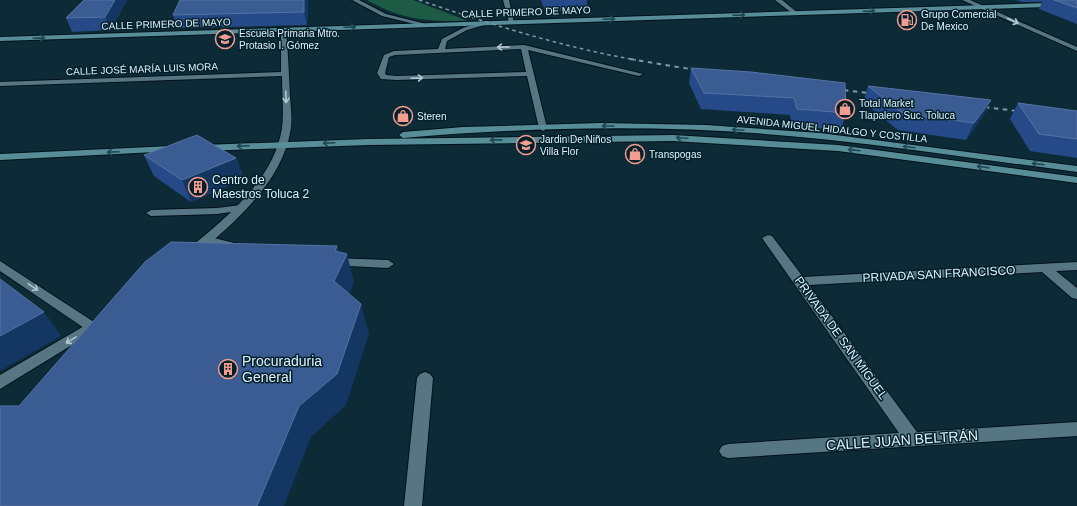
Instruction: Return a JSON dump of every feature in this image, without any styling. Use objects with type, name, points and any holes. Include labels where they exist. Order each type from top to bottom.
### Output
[{"type":"main road","name":"CALLE PRIMERO DE MAYO","points":[[0,39],[1077,4]]},
{"type":"main road","name":"AVENIDA MIGUEL HIDALGO Y COSTILLA","points":[[368,142],[400,135],[431,132],[658,126],[820,136],[1077,169]]},
{"type":"main road","name":"AVENIDA MIGUEL HIDALGO Y COSTILLA","points":[[196,148],[368,142],[621,138],[733,140],[838,148],[1077,180]]},
{"type":"main road","points":[[0,157],[180,149]]},
{"type":"street","points":[[355,0],[384,15],[427,25]]},
{"type":"street","points":[[506,0],[512,22]]},
{"type":"street","points":[[778,0],[795,13]]},
{"type":"street","points":[[965,0],[1077,49]]},
{"type":"street","points":[[441,50],[444,40],[450,36],[486,23]]},
{"type":"street","points":[[183,259],[241,208],[256,190],[282,145],[287,119],[283,30]]},
{"type":"street","points":[[524,47],[543,128]]},
{"type":"street","points":[[530,74],[397,78],[389,78],[382,75],[385,58],[389,54],[441,50],[524,47],[639,74]]},
{"type":"street","name":"CALLE JOSÉ MARÍA LUIS MORA","points":[[0,84],[285,74]]},
{"type":"street","points":[[151,213],[204,212],[241,208]]},
{"type":"street","name":"PRIVADA DE SAN MIGUEL","points":[[768,238],[913,438]]},
{"type":"street","points":[[206,240],[242,249]]},
{"type":"street","points":[[321,261],[388,264]]},
{"type":"street","points":[[0,265],[92,327]]},
{"type":"street","name":"PRIVADA SAN FRANCISCO","points":[[801,282],[1077,266]]},
{"type":"street","points":[[1045,268],[1077,294]]},
{"type":"street","points":[[0,383],[105,318]]},
{"type":"street","points":[[413,506],[425,378]]},
{"type":"street","name":"CALLE JUAN BELTRÁN","points":[[728,451],[1077,428]]},
{"type":"green space","points":[[367,0],[413,0],[468,21],[428,20],[404,16],[380,7]]},
{"type":"building","points":[[84,0],[115,0],[105,17],[66,18]]},
{"type":"building","points":[[180,0],[304,0],[304,12],[173,15]]},
{"type":"building","points":[[1054,0],[1077,0],[1077,8]]},
{"type":"building","points":[[691,68],[751,72],[845,83],[846,113],[797,109],[794,98],[704,93]]},
{"type":"building","points":[[868,86],[991,100],[974,123],[904,114]]},
{"type":"building","points":[[1018,103],[1077,111],[1077,139],[1039,134]]},
{"type":"building","points":[[197,135],[236,158],[182,180],[144,155]]},
{"type":"building","name":"Procuraduria General","points":[[171,242],[337,246],[335,251],[347,254],[334,281],[361,304],[337,374],[299,406],[257,506],[0,506],[0,406],[19,406],[145,262]]},
{"type":"building","points":[[0,279],[44,312],[0,336]]},
{"type":"railway","points":[[419,0],[472,18],[554,42],[636,60]]},
{"type":"railway","points":[[630,59],[636,60]]},
{"type":"railway","points":[[636,60],[702,71]]},
{"type":"railway","points":[[835,89],[876,94]]},
{"type":"railway","points":[[976,106],[1025,112]]},
{"type":"place","name":"Grupo Comercial De Mexico","points":[[907,20]]},
{"type":"place","name":"Escuela Primaria Mtro. Protasio I. Gómez","points":[[225,39]]},
{"type":"place","name":"Total Market Tlapalero Suc. Toluca","points":[[845,109]]},
{"type":"place","name":"Steren","points":[[403,116]]},
{"type":"place","name":"Jardin De Niños Villa Flor","points":[[526,145]]},
{"type":"place","name":"Transpogas","points":[[635,154]]},
{"type":"place","name":"Centro de Maestros Toluca 2","points":[[198,187]]},
{"type":"place","name":"Procuraduria General","points":[[228,369]]}]
